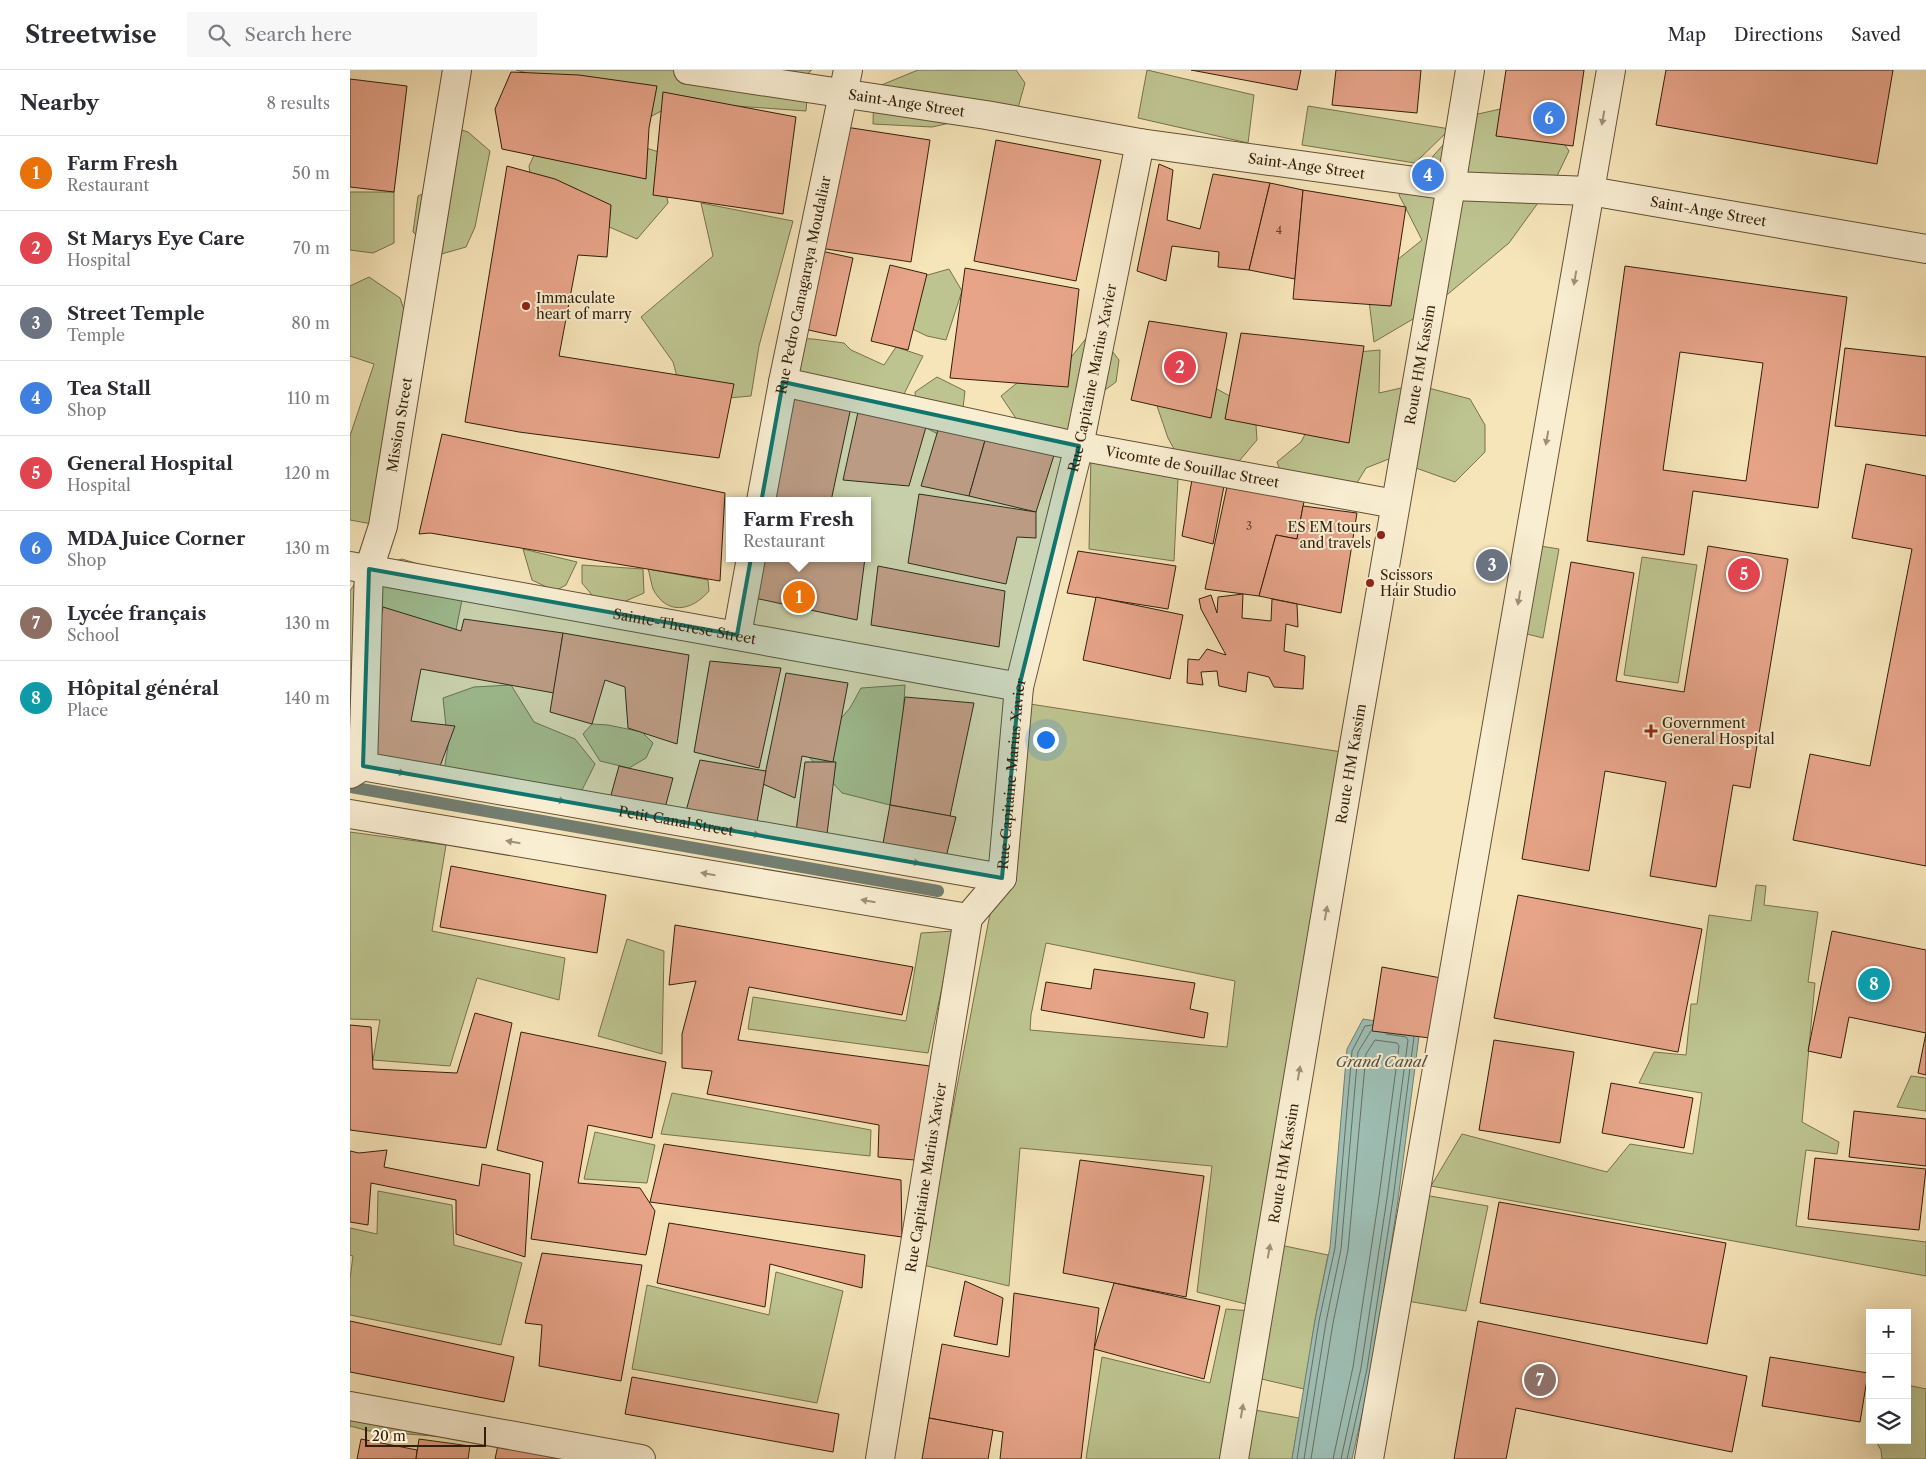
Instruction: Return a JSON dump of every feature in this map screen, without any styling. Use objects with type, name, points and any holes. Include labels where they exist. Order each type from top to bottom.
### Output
[{"type":"street","name":"Mission Street","points":[[354,768],[360,568],[383,526],[457,70]]},
{"type":"street","name":"Saint-Ange Street","points":[[688,70],[846,82],[986,115],[1140,143],[1451,186],[1590,190],[1926,249]]},
{"type":"street","name":"Route HM Kassim","points":[[1234,1459],[1470,70]]},
{"type":"street","points":[[1369,1459],[1611,70]]},
{"type":"street","name":"Rue Pedro Canagaraya Moudaliar","points":[[762,497],[783,382],[846,82]]},
{"type":"street","name":"Rue Capitaine Marius Xavier","points":[[880,1459],[968,918],[1002,878],[1018,687],[1079,446],[1140,143]]},
{"type":"street","name":"Vicomte de Souillac Street","points":[[783,382],[1079,446],[1395,504]]},
{"type":"street","points":[[737,635],[750,562]]},
{"type":"street","name":"Sainte-Therese Street","points":[[360,568],[1018,687]]},
{"type":"street","name":"Petit Canal Street","points":[[354,768],[1002,878]]},
{"type":"street","points":[[350,814],[968,918]]},
{"type":"street","points":[[350,1406],[641,1459]]},
{"type":"highlighted area","points":[[783,382],[1079,446],[1019,687],[1002,878],[363,766],[369,569],[737,635]]},
{"type":"green space","points":[[516,70],[812,70],[809,72],[806,111],[679,102],[638,123],[527,73]]},
{"type":"green space","points":[[918,70],[1016,70],[1025,83],[1018,108],[932,127],[873,124],[874,88]]},
{"type":"green space","points":[[1147,70],[1254,95],[1248,143],[1138,118]]},
{"type":"green space","points":[[1536,101],[1569,151],[1556,178],[1509,243],[1430,309],[1374,342],[1367,284],[1422,240],[1399,195],[1449,138],[1478,114]]},
{"type":"green space","points":[[1308,106],[1450,129],[1415,163],[1302,145]]},
{"type":"green space","points":[[443,124],[468,132],[490,151],[475,227],[466,247],[438,255],[413,232],[418,196],[429,191]]},
{"type":"green space","points":[[542,138],[620,140],[659,152],[668,203],[637,239],[533,194],[529,166]]},
{"type":"green space","points":[[350,192],[394,192],[394,243],[373,253],[350,250]]},
{"type":"green space","points":[[701,203],[793,221],[759,346],[751,396],[684,402],[673,362],[641,317],[713,256]]},
{"type":"green space","points":[[949,269],[962,291],[946,340],[927,336],[908,327],[917,278]]},
{"type":"green space","points":[[369,277],[400,298],[416,345],[383,526],[350,520],[350,436],[374,364],[350,356],[350,286]]},
{"type":"green space","points":[[1088,336],[1105,342],[1119,360],[1116,382],[1077,410],[1077,431],[1021,426],[1001,396],[1017,383],[1049,385]]},
{"type":"green space","points":[[792,338],[844,343],[851,350],[884,365],[896,347],[923,356],[894,414],[785,372],[773,358]]},
{"type":"green space","points":[[1380,350],[1379,393],[1410,386],[1404,453],[1366,468],[1349,496],[1285,484],[1277,462],[1301,442],[1318,409],[1335,354]]},
{"type":"green space","points":[[937,377],[965,391],[963,408],[942,436],[918,424],[915,392]]},
{"type":"green space","points":[[1171,383],[1217,389],[1255,410],[1257,440],[1234,467],[1183,465],[1168,438],[1157,406]]},
{"type":"green space","points":[[1421,386],[1470,399],[1485,425],[1485,452],[1455,482],[1416,468]]},
{"type":"green space","points":[[1091,455],[1178,479],[1174,561],[1089,549]]},
{"type":"green space","points":[[1534,545],[1559,549],[1543,638],[1519,632]]},
{"type":"green space","points":[[523,549],[577,562],[566,585],[555,591],[532,580]]},
{"type":"green space","points":[[1642,557],[1697,565],[1678,683],[1624,675]]},
{"type":"green space","points":[[402,559],[461,577],[463,595],[456,630],[358,731],[350,725],[350,591],[364,569]]},
{"type":"green space","points":[[582,565],[643,569],[644,593],[619,604],[597,601],[582,583]]},
{"type":"green space","points":[[648,569],[708,580],[709,591],[695,603],[680,608],[672,607],[665,604],[653,589]]},
{"type":"green space","points":[[511,685],[534,722],[575,739],[595,764],[582,790],[563,798],[444,771],[448,746],[443,698],[474,687]]},
{"type":"green space","points":[[905,685],[903,718],[890,805],[842,793],[808,756],[850,708],[861,688]]},
{"type":"green space","points":[[1030,704],[1342,752],[1250,1305],[1197,1292],[1212,1166],[1020,1148],[1009,1286],[923,1265]],"holes":[[[1046,943],[1235,981],[1227,1047],[1030,1030],[1031,1015]]]},
{"type":"green space","points":[[592,724],[608,725],[642,732],[653,743],[646,758],[629,768],[600,761],[583,734]]},
{"type":"green space","points":[[350,832],[446,845],[432,931],[565,958],[559,1000],[477,978],[450,1066],[373,1060],[380,1020],[350,1019]]},
{"type":"green space","points":[[1756,885],[1766,886],[1764,905],[1818,912],[1808,982],[1815,983],[1802,1122],[1839,1142],[1837,1154],[1806,1150],[1796,1226],[1926,1242],[1926,1276],[1431,1186],[1462,1134],[1607,1172],[1630,1144],[1693,1154],[1702,1093],[1639,1083],[1654,1052],[1686,1055],[1691,1004],[1697,1004],[1709,915],[1751,921]]},
{"type":"green space","points":[[954,931],[928,1053],[748,1029],[753,997],[906,1021],[921,933]]},
{"type":"green space","points":[[627,939],[664,951],[662,1054],[598,1036]]},
{"type":"green space","points":[[1911,1076],[1926,1078],[1926,1111],[1897,1107]]},
{"type":"green space","points":[[672,1093],[871,1130],[870,1156],[661,1134]]},
{"type":"green space","points":[[595,1132],[655,1145],[647,1183],[584,1179]]},
{"type":"green space","points":[[378,1191],[452,1205],[454,1245],[522,1263],[501,1345],[350,1315],[350,1279],[353,1256],[350,1255],[350,1228],[377,1234]]},
{"type":"green space","points":[[1424,1195],[1488,1206],[1466,1311],[1407,1301]]},
{"type":"green space","points":[[1280,1245],[1328,1255],[1304,1389],[1253,1377]]},
{"type":"green space","points":[[776,1272],[843,1291],[817,1403],[632,1369],[647,1285],[769,1315]]},
{"type":"green space","points":[[1226,1309],[1251,1311],[1226,1459],[1086,1459],[1102,1357],[1210,1383]]},
{"type":"green space","points":[[1911,1386],[1926,1389],[1926,1459],[1882,1459],[1881,1450],[1877,1444],[1911,1444]]},
{"type":"green space","points":[[1255,1410],[1299,1418],[1292,1459],[1246,1459]]},
{"type":"green space","points":[[350,1411],[446,1437],[369,1431],[350,1426]]},
{"type":"water","name":"Grand Canal","points":[[1363,1019],[1420,1028],[1398,1200],[1372,1370],[1352,1459],[1292,1459],[1315,1320],[1330,1247],[1347,1049]]},
{"type":"building","points":[[1191,70],[1301,70],[1297,90]]},
{"type":"building","points":[[1336,70],[1421,70],[1417,113],[1332,105]]},
{"type":"building","points":[[1506,70],[1584,70],[1573,146],[1496,136]]},
{"type":"building","points":[[1666,70],[1893,70],[1877,164],[1656,125]]},
{"type":"building","points":[[511,72],[579,75],[657,86],[649,128],[646,179],[502,149],[495,109]]},
{"type":"building","points":[[350,79],[407,86],[394,192],[350,187]]},
{"type":"building","points":[[663,92],[796,117],[783,214],[653,195]]},
{"type":"building","points":[[839,126],[930,140],[911,262],[820,248]]},
{"type":"building","points":[[996,140],[1101,160],[1076,281],[974,261]]},
{"type":"building","points":[[1159,164],[1173,170],[1167,220],[1200,229],[1213,174],[1270,183],[1249,270],[1218,267],[1219,252],[1172,246],[1166,281],[1137,271]]},
{"type":"building","name":"Immaculate heart of marry","points":[[507,166],[555,179],[611,205],[607,257],[578,255],[559,356],[734,384],[719,458],[519,432],[465,422]]},
{"type":"building","points":[[1270,183],[1303,190],[1295,279],[1249,270]]},
{"type":"building","points":[[1303,190],[1406,207],[1391,306],[1293,299]]},
{"type":"building","points":[[821,251],[853,258],[836,336],[804,329]]},
{"type":"building","points":[[890,265],[927,274],[908,350],[871,341]]},
{"type":"building","points":[[1625,266],[1847,297],[1818,508],[1693,491],[1684,555],[1587,541]],"holes":[[[1680,352],[1763,363],[1746,481],[1663,470]]]},
{"type":"building","points":[[965,268],[1079,289],[1068,387],[950,378]]},
{"type":"building","points":[[1149,321],[1227,333],[1211,418],[1131,400]]},
{"type":"building","points":[[1241,333],[1364,346],[1349,443],[1225,419]]},
{"type":"building","points":[[1845,348],[1926,357],[1926,436],[1835,426]]},
{"type":"building","points":[[782,389],[851,407],[832,497],[769,497]]},
{"type":"building","points":[[858,412],[928,420],[909,486],[843,480]]},
{"type":"building","points":[[939,427],[986,437],[969,496],[921,486]]},
{"type":"building","points":[[442,434],[725,493],[720,581],[430,533],[419,534]]},
{"type":"building","points":[[986,437],[1056,449],[1036,512],[969,496]]},
{"type":"building","points":[[1866,464],[1926,476],[1926,866],[1793,840],[1810,754],[1870,766],[1912,549],[1852,538]]},
{"type":"building","points":[[1193,474],[1224,486],[1213,544],[1182,536]]},
{"type":"building","points":[[1228,482],[1305,496],[1297,539],[1276,535],[1259,596],[1205,589]]},
{"type":"building","points":[[919,494],[1036,512],[1036,538],[1017,537],[1006,584],[908,563]]},
{"type":"building","points":[[1303,506],[1357,513],[1341,613],[1259,596],[1276,535],[1297,539]]},
{"type":"building","name":"Government General Hospital","points":[[1708,546],[1788,559],[1750,788],[1733,785],[1716,887],[1650,876],[1666,782],[1605,771],[1589,871],[1522,859],[1571,562],[1634,573],[1616,681],[1684,692]]},
{"type":"building","points":[[1078,551],[1176,566],[1168,609],[1067,593]]},
{"type":"building","points":[[757,562],[864,562],[857,620],[750,597]]},
{"type":"building","points":[[878,566],[1005,591],[999,647],[871,625]]},
{"type":"building","points":[[1243,594],[1242,618],[1271,621],[1272,599],[1297,604],[1298,627],[1286,624],[1284,651],[1305,656],[1303,689],[1274,687],[1269,677],[1248,672],[1246,692],[1219,686],[1217,671],[1201,672],[1203,685],[1187,683],[1188,659],[1199,660],[1207,649],[1226,655],[1201,609],[1199,599],[1211,595],[1217,613],[1218,597]]},
{"type":"building","points":[[1096,597],[1183,615],[1170,679],[1083,660]]},
{"type":"building","points":[[383,607],[461,631],[464,619],[563,633],[554,693],[421,669],[411,721],[455,726],[439,769],[359,755]]},
{"type":"building","points":[[563,633],[689,655],[677,744],[628,728],[625,687],[605,680],[592,724],[550,712]]},
{"type":"building","points":[[710,661],[781,668],[759,768],[694,752]]},
{"type":"building","points":[[786,673],[848,683],[833,762],[802,756],[795,798],[763,784]]},
{"type":"building","points":[[905,697],[974,703],[950,816],[890,805]]},
{"type":"building","points":[[700,760],[766,771],[757,822],[686,811]]},
{"type":"building","points":[[805,762],[836,762],[826,842],[795,839]]},
{"type":"building","points":[[619,766],[673,778],[665,808],[611,795]]},
{"type":"building","points":[[890,805],[956,817],[946,857],[882,849]]},
{"type":"building","points":[[451,866],[606,895],[597,953],[440,927]]},
{"type":"building","points":[[1518,895],[1702,929],[1678,1052],[1494,1018]]},
{"type":"building","points":[[675,925],[913,967],[902,1015],[749,987],[738,1040],[930,1066],[915,1160],[878,1157],[879,1125],[707,1094],[712,1071],[682,1068],[682,1034],[696,981],[669,985]]},
{"type":"building","points":[[1832,931],[1926,950],[1926,1033],[1849,1017],[1841,1058],[1808,1051]]},
{"type":"building","points":[[1382,967],[1441,978],[1430,1038],[1372,1031]]},
{"type":"building","points":[[1094,969],[1195,983],[1190,1009],[1208,1013],[1204,1038],[1041,1010],[1046,982],[1091,989]]},
{"type":"building","points":[[475,1013],[512,1023],[486,1148],[350,1130],[350,1025],[371,1027],[373,1069],[457,1073]]},
{"type":"building","points":[[521,1032],[666,1062],[652,1138],[588,1125],[578,1183],[640,1188],[655,1211],[646,1255],[531,1239],[543,1162],[497,1150]]},
{"type":"building","points":[[1926,1033],[1926,1075],[1918,1073]]},
{"type":"building","points":[[1494,1040],[1574,1052],[1560,1143],[1479,1130]]},
{"type":"building","points":[[1611,1083],[1693,1098],[1684,1148],[1602,1133]]},
{"type":"building","points":[[1854,1111],[1926,1119],[1926,1166],[1849,1157]]},
{"type":"building","points":[[664,1144],[901,1180],[902,1237],[650,1202]]},
{"type":"building","points":[[387,1150],[384,1167],[479,1186],[482,1164],[530,1174],[525,1257],[456,1234],[456,1200],[371,1183],[368,1225],[350,1222],[350,1151],[359,1153]]},
{"type":"building","points":[[1815,1158],[1926,1169],[1919,1230],[1808,1219]]},
{"type":"building","points":[[1080,1160],[1204,1176],[1186,1297],[1063,1273]]},
{"type":"building","points":[[1499,1202],[1726,1243],[1707,1344],[1480,1303]]},
{"type":"building","points":[[669,1223],[865,1255],[862,1288],[770,1264],[765,1307],[657,1283]]},
{"type":"building","points":[[542,1253],[642,1265],[621,1381],[539,1366],[542,1325],[525,1323]]},
{"type":"building","points":[[965,1281],[1003,1298],[997,1345],[954,1336]]},
{"type":"building","points":[[1114,1283],[1220,1306],[1204,1379],[1094,1349]]},
{"type":"building","points":[[1014,1293],[1099,1308],[1081,1459],[1000,1459],[1003,1432],[929,1418],[942,1344],[1009,1357]]},
{"type":"building","points":[[350,1321],[514,1357],[504,1402],[350,1372]]},
{"type":"building","points":[[1478,1321],[1747,1376],[1732,1452],[1516,1408],[1506,1459],[1454,1459]]},
{"type":"building","points":[[1770,1357],[1866,1373],[1866,1385],[1860,1422],[1762,1406]]},
{"type":"building","points":[[632,1377],[839,1414],[833,1452],[625,1414]]},
{"type":"building","points":[[929,1418],[993,1430],[988,1459],[922,1459]]},
{"type":"building","points":[[361,1439],[417,1450],[416,1459],[357,1459]]},
{"type":"building","points":[[419,1439],[470,1446],[468,1459],[416,1459]]},
{"type":"building","points":[[498,1445],[574,1459],[495,1459]]},
{"type":"waterway","points":[[350,787],[938,891]]},
{"type":"place","name":"MDA Juice Corner","points":[[1549,118]]},
{"type":"place","name":"Tea Stall","points":[[1428,175]]},
{"type":"place","name":"Immaculate heart of marry","points":[[526,306]]},
{"type":"place","name":"St Marys Eye Care","points":[[1180,367]]},
{"type":"place","name":"ES EM tours and travels","points":[[1381,535]]},
{"type":"place","name":"Street Temple","points":[[1492,565]]},
{"type":"place","name":"General Hospital","points":[[1744,574]]},
{"type":"place","name":"Scissors Hair Studio","points":[[1370,583]]},
{"type":"place","name":"Farm Fresh","points":[[799,597]]},
{"type":"place","name":"Government General Hospital","points":[[1651,731]]},
{"type":"place","name":"Hôpital général","points":[[1874,984]]},
{"type":"place","name":"Lycée français","points":[[1540,1380]]}]
